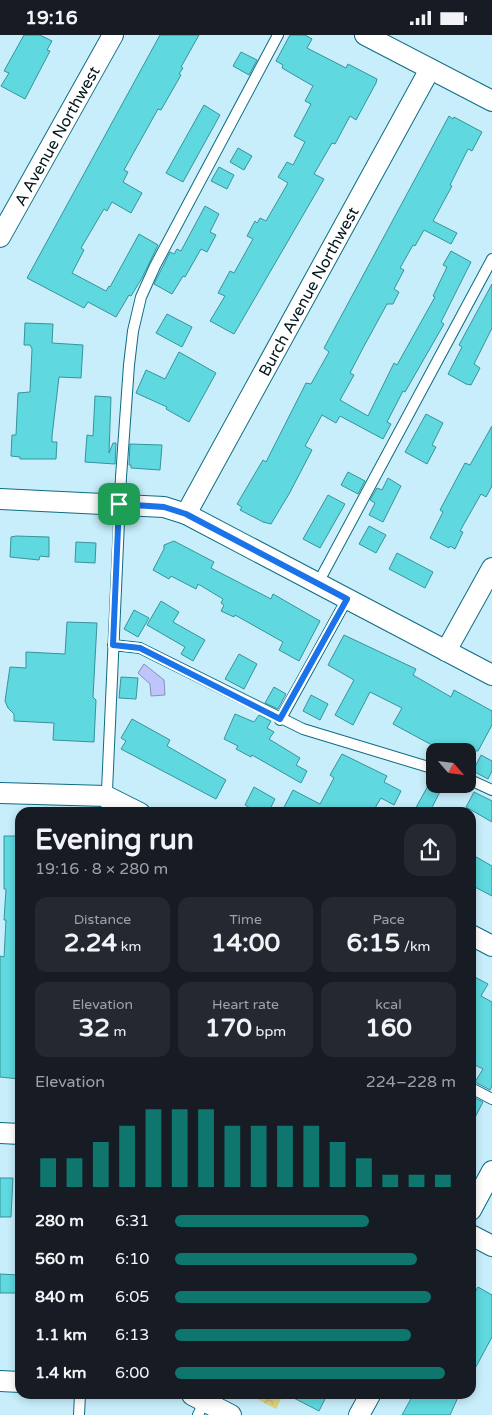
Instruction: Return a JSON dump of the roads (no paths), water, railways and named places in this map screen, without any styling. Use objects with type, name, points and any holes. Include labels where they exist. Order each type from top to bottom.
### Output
[{"type":"street","name":"A Avenue Northwest","points":[[2,228],[112,35]]},
{"type":"street","points":[[365,35],[492,101]]},
{"type":"street","name":"Burch Avenue Northwest","points":[[186,514],[430,69]]},
{"type":"street","points":[[0,499],[164,507],[186,514],[492,675]]},
{"type":"street","points":[[446,651],[492,568]]},
{"type":"street","points":[[0,793],[106,805]]},
{"type":"street","points":[[476,938],[492,946]]},
{"type":"street","points":[[0,1133],[15,1134]]},
{"type":"street","points":[[476,1200],[492,1171]]},
{"type":"street","points":[[476,1238],[492,1246]]},
{"type":"street","points":[[0,1381],[15,1382]]},
{"type":"street","points":[[359,1415],[368,1399]]},
{"type":"street","points":[[200,1402],[231,1415]]},
{"type":"lane","points":[[106,805],[119,504],[133,331],[141,297],[278,35]]},
{"type":"lane","points":[[318,583],[492,259]]},
{"type":"lane","points":[[280,719],[347,599]]},
{"type":"lane","points":[[113,645],[140,648],[303,729],[426,766]]},
{"type":"lane","points":[[476,783],[492,790]]},
{"type":"lane","points":[[476,1091],[492,1099]]},
{"type":"lane","points":[[79,1415],[80,1399]]},
{"type":"water","points":[[144,664],[164,680],[165,695],[151,696],[150,684],[138,673]]}]
